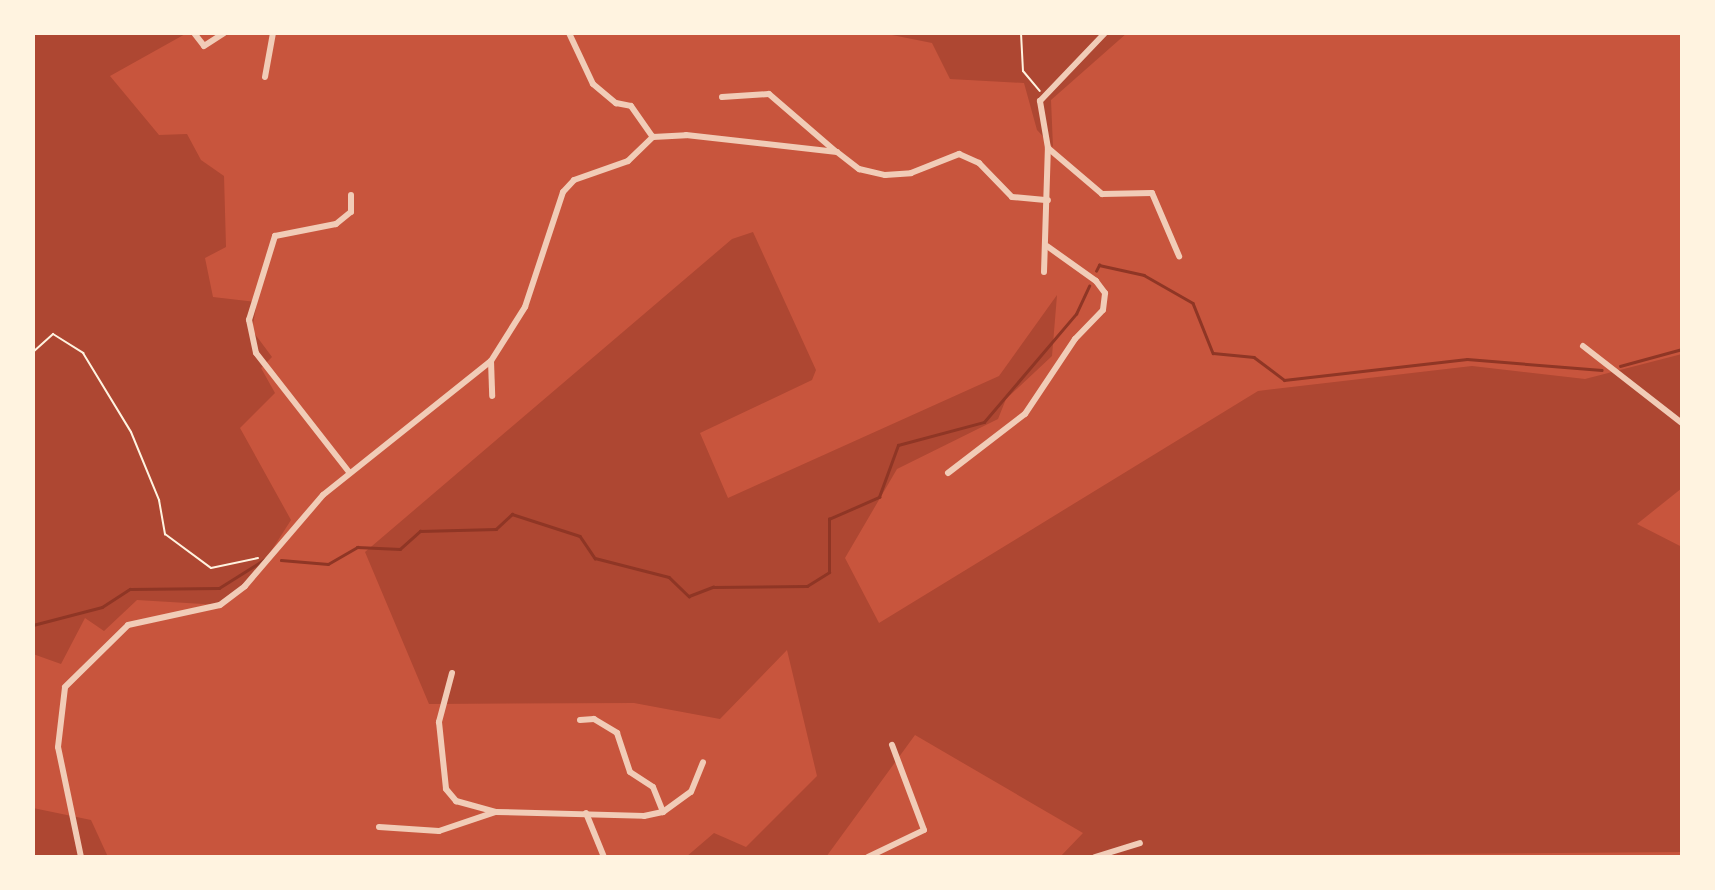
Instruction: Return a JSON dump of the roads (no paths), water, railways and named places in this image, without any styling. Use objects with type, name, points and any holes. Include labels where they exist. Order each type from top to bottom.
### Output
[{"type":"street","points":[[194,33],[204,46],[224,33]]},
{"type":"street","points":[[265,77],[273,33]]},
{"type":"street","points":[[569,33],[593,84],[616,103],[631,106],[653,137],[836,152]]},
{"type":"street","points":[[1044,272],[1048,148],[1043,93],[1105,33]]},
{"type":"street","points":[[722,97],[769,94],[836,152],[867,173],[900,176],[959,154],[979,163],[1013,197],[1048,200]]},
{"type":"street","points":[[81,857],[59,758],[58,708],[65,687],[128,625],[220,605],[270,557],[349,472],[491,361],[525,307],[563,192],[581,177],[635,157],[653,137]]},
{"type":"street","points":[[1048,148],[1102,194],[1152,193],[1179,256]]},
{"type":"street","points":[[349,472],[256,353],[249,320],[275,236],[336,224],[351,212],[351,195]]},
{"type":"street","points":[[948,473],[1025,414],[1074,339],[1103,310],[1105,293],[1096,281],[1046,246]]},
{"type":"street","points":[[1583,346],[1682,424]]},
{"type":"street","points":[[491,361],[492,396]]},
{"type":"street","points":[[452,673],[439,722],[446,789],[456,801],[496,812],[663,812],[691,792],[703,762]]},
{"type":"street","points":[[580,720],[594,719],[617,733],[630,772],[653,787],[663,812]]},
{"type":"street","points":[[868,857],[925,830],[892,745]]},
{"type":"street","points":[[379,827],[439,831],[496,812]]},
{"type":"street","points":[[586,813],[604,857]]},
{"type":"street","points":[[1095,857],[1140,843]]},
{"type":"waterway","points":[[1096,271],[1099,265],[1144,275],[1193,303],[1213,353],[1254,357],[1284,380],[1467,359],[1602,370]]},
{"type":"waterway","points":[[281,560],[328,564],[357,547],[400,549],[420,531],[496,529],[512,514],[580,536],[595,558],[669,577],[689,596],[713,587],[807,586],[829,572],[829,519],[879,497],[898,445],[984,422],[1076,314],[1089,286]]},
{"type":"waterway","points":[[1620,366],[1682,349]]},
{"type":"waterway","points":[[33,625],[102,607],[130,589],[219,588],[265,559]]}]
